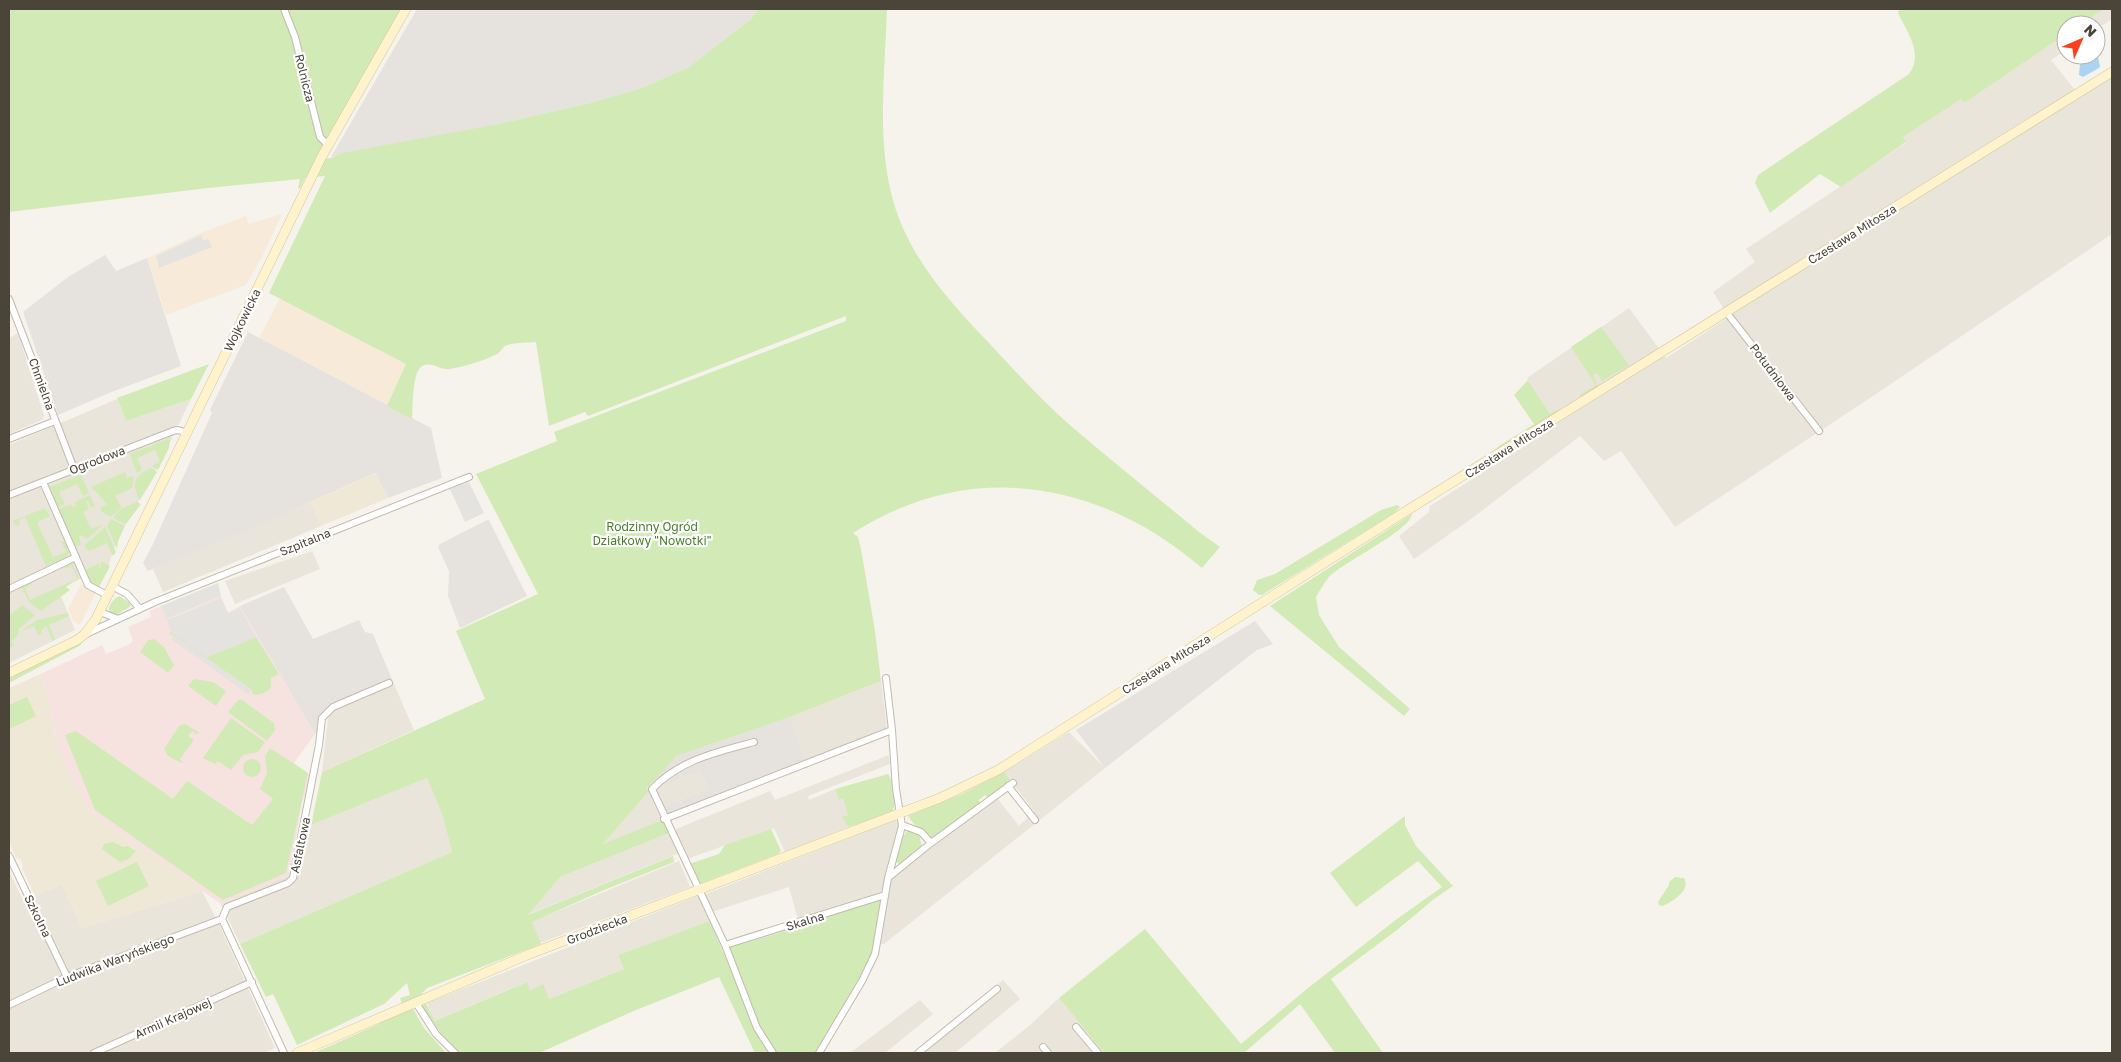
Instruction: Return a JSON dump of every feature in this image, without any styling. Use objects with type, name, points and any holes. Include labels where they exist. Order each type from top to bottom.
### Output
[{"type":"street","name":"Rolnicza","points":[[284,9],[295,38],[320,137],[328,145]]},
{"type":"street","name":"Wojkowicka","points":[[85,634],[100,612],[328,145],[406,9]]},
{"type":"street","name":"Czesława Miłosza","points":[[900,814],[966,787],[1017,759],[1411,508],[2112,72]]},
{"type":"street","name":"Chmielna","points":[[9,299],[74,469]]},
{"type":"street","name":"Południowa","points":[[1727,313],[1819,430]]},
{"type":"street","points":[[9,439],[55,420]]},
{"type":"street","name":"Ogrodowa","points":[[9,496],[173,431],[178,430],[187,433]]},
{"type":"street","name":"Szpitalna","points":[[9,673],[85,634],[140,609],[470,477]]},
{"type":"street","points":[[43,482],[88,586],[108,595]]},
{"type":"street","points":[[9,589],[76,557]]},
{"type":"street","points":[[112,586],[127,594],[140,609]]},
{"type":"street","points":[[100,612],[108,617],[118,619]]},
{"type":"street","points":[[819,1053],[870,965],[878,941],[888,878],[902,824],[896,789],[886,678]]},
{"type":"street","name":"Asfaltowa","points":[[222,919],[227,907],[288,883],[293,878],[319,745],[322,718],[333,707],[390,683]]},
{"type":"street","points":[[664,819],[892,730]]},
{"type":"street","points":[[754,742],[689,762],[665,775],[652,789],[664,819],[725,945],[757,1028],[773,1053]]},
{"type":"street","points":[[888,878],[931,843],[1010,785],[1035,820]]},
{"type":"street","name":"Grodziecka","points":[[297,1053],[527,955],[900,814]]},
{"type":"street","points":[[902,824],[921,832],[931,843]]},
{"type":"street","name":"Szkolna","points":[[9,856],[67,977]]},
{"type":"street","name":"Skalna","points":[[725,945],[885,895]]},
{"type":"street","points":[[222,919],[284,1053]]},
{"type":"street","name":"Ludwika Waryńskiego","points":[[9,1005],[67,977],[222,919]]},
{"type":"street","name":"Armii Krajowej","points":[[94,1053],[252,982]]},
{"type":"street","points":[[918,1053],[997,989]]},
{"type":"street","points":[[416,1003],[436,1034],[455,1053]]},
{"type":"street","points":[[1076,1027],[1098,1053]]},
{"type":"street","points":[[1043,1047],[1048,1053]]},
{"type":"shaded area","points":[[417,9],[759,9],[751,19],[689,67],[642,88],[590,103],[498,124],[331,157]]},
{"type":"shaded area","points":[[2104,9],[2112,9],[2112,19],[2106,23],[2106,15],[2095,15]]},
{"type":"shaded area","points":[[2056,41],[2056,57],[2051,60],[2075,90],[2112,67],[2112,234],[1675,527],[1621,451],[1604,461],[1580,436],[1471,519],[1414,559],[1399,536],[1429,512],[1430,506],[1557,425],[1527,378],[1629,308],[1666,358],[1729,317],[1713,292],[1755,262],[1746,249],[1906,143],[1903,137],[1961,98],[1963,103]]},
{"type":"shaded area","points":[[282,214],[262,257],[246,285],[166,315],[147,258],[201,233],[246,216],[249,224]]},
{"type":"shaded area","points":[[201,235],[203,241],[208,239],[212,247],[159,268],[156,256]]},
{"type":"shaded area","points":[[105,255],[116,271],[147,258],[181,366],[109,393],[58,415],[23,312],[68,277]]},
{"type":"shaded area","points":[[280,298],[406,364],[387,406],[259,338]]},
{"type":"shaded area","points":[[248,332],[431,428],[442,478],[388,498],[375,473],[250,529],[148,571],[143,563],[212,413],[210,410]]},
{"type":"shaded area","points":[[18,333],[44,416],[42,420],[9,434],[9,338]]},
{"type":"shaded area","points":[[117,399],[126,421],[191,399],[161,461],[117,540],[108,567],[58,589],[75,630],[9,663],[9,445]]},
{"type":"shaded area","points":[[376,473],[388,498],[321,526],[311,502]]},
{"type":"shaded area","points":[[469,482],[484,513],[465,522],[450,489]]},
{"type":"shaded area","points":[[311,502],[321,526],[163,592],[153,569]]},
{"type":"shaded area","points":[[489,520],[527,596],[460,628],[448,596],[449,571],[438,547],[440,544]]},
{"type":"shaded area","points":[[312,551],[320,569],[235,604],[225,581]]},
{"type":"shaded area","points":[[218,583],[221,596],[167,619],[161,606]]},
{"type":"shaded area","points":[[81,584],[96,592],[80,625],[73,621],[68,609]]},
{"type":"shaded area","points":[[284,587],[313,639],[359,620],[365,632],[373,634],[394,684],[334,710],[325,717],[315,734],[240,606]]},
{"type":"shaded area","points":[[221,596],[228,613],[240,606],[315,734],[294,763],[310,775],[302,803],[290,875],[221,904],[90,812],[62,760],[41,674],[102,645],[106,654],[130,644],[133,640],[128,627],[151,617],[149,611],[161,606],[168,619]]},
{"type":"shaded area","points":[[221,598],[228,613],[240,608],[256,637],[207,657],[171,632],[167,620]]},
{"type":"shaded area","points":[[1255,621],[1273,644],[1257,650],[1105,768],[1076,730]]},
{"type":"shaded area","points":[[174,635],[252,690],[249,695],[171,639]]},
{"type":"shaded area","points":[[41,674],[62,760],[90,812],[201,889],[199,892],[82,928],[62,884],[35,896],[22,868],[20,859],[16,858],[9,842],[9,688]]},
{"type":"shaded area","points":[[881,681],[887,728],[806,761],[790,717]]},
{"type":"shaded area","points":[[394,684],[414,730],[322,772],[328,718],[334,710]]},
{"type":"shaded area","points":[[790,717],[806,761],[666,816],[662,807],[708,789],[700,771],[654,789],[652,782],[677,756]]},
{"type":"shaded area","points":[[1069,732],[1105,768],[884,944],[881,944],[890,879],[997,798],[1019,826],[1034,811],[1004,772]]},
{"type":"shaded area","points":[[889,755],[890,764],[808,796],[809,800],[835,789],[839,800],[843,799],[848,815],[843,818],[848,827],[785,852],[774,828],[687,859],[673,833],[676,829],[770,791],[775,800]]},
{"type":"shaded area","points":[[700,771],[708,789],[662,807],[654,789]]},
{"type":"shaded area","points":[[427,778],[442,814],[452,852],[240,944],[221,904],[301,870],[311,825]]},
{"type":"shaded area","points":[[649,791],[662,820],[602,845]]},
{"type":"shaded area","points":[[896,820],[899,827],[883,891],[798,920],[789,887],[712,912],[703,895]]},
{"type":"shaded area","points":[[669,833],[679,853],[527,915],[560,877]]},
{"type":"shaded area","points":[[679,861],[690,887],[540,943],[531,922]]},
{"type":"shaded area","points":[[9,871],[22,898],[35,896],[62,884],[82,928],[199,892],[201,889],[220,926],[275,1048],[264,1053],[9,1053]]},
{"type":"shaded area","points":[[700,895],[711,921],[618,955],[624,969],[549,999],[530,991],[526,982],[435,1021],[427,1003]]},
{"type":"shaded area","points":[[1003,980],[1020,999],[955,1053],[914,1053]]},
{"type":"shaded area","points":[[1059,998],[1104,1053],[995,1053],[1029,1026]]},
{"type":"shaded area","points":[[920,1000],[933,1014],[885,1053],[850,1053]]},
{"type":"green space","name":"Rodzinny Ogród Działkowy \"Nowotki\"","points":[[9,9],[406,9],[316,160],[331,158],[343,153],[498,124],[590,103],[642,88],[689,67],[751,19],[759,9],[887,9],[883,101],[884,148],[891,193],[907,236],[918,256],[958,310],[1050,406],[1119,466],[1220,547],[1202,568],[1162,538],[1120,515],[1077,498],[1033,489],[988,488],[942,494],[897,509],[853,533],[858,537],[861,549],[875,631],[881,681],[790,717],[677,756],[647,788],[649,791],[603,844],[662,820],[669,833],[560,877],[528,915],[673,856],[674,862],[532,922],[541,944],[427,988],[411,1005],[424,1028],[446,1053],[314,1053],[379,1024],[402,1003],[400,998],[410,995],[407,983],[384,1004],[297,1045],[273,994],[266,997],[240,944],[452,852],[442,814],[427,778],[311,825],[322,772],[485,699],[456,631],[538,594],[476,474],[557,441],[554,432],[846,321],[846,316],[588,416],[585,412],[549,426],[536,342],[512,344],[505,346],[492,357],[462,366],[446,369],[428,364],[421,367],[414,383],[412,419],[387,406],[406,364],[269,293],[325,176],[305,178],[298,189],[300,179],[9,212]]},
{"type":"green space","points":[[1899,9],[2104,9],[2095,15],[2056,15],[2056,41],[1964,103],[1961,99],[1903,137],[1906,142],[1841,187],[1820,174],[1770,213],[1755,183],[1758,175],[1909,74],[1915,59],[1914,51],[1909,35],[1898,13]]},
{"type":"green space","points":[[1601,327],[1629,365],[1602,381],[1597,373],[1593,375],[1598,387],[1582,397],[1580,395],[1596,385],[1571,347]]},
{"type":"green space","points":[[209,364],[191,399],[126,421],[117,398]]},
{"type":"green space","points":[[1528,380],[1550,414],[1557,410],[1559,413],[1489,455],[1499,446],[1534,424],[1514,395]]},
{"type":"green space","points":[[170,438],[169,448],[158,470],[152,466],[160,461],[155,450],[137,458],[142,470],[137,473],[130,454]]},
{"type":"green space","points":[[151,468],[157,472],[140,500],[135,489],[136,481],[141,474]]},
{"type":"green space","points":[[125,472],[127,478],[132,476],[134,478],[132,488],[115,496],[121,507],[111,517],[102,512],[100,508],[107,504],[91,487]]},
{"type":"green space","points":[[81,475],[89,493],[83,496],[77,484],[59,492],[65,504],[56,508],[49,487]]},
{"type":"green space","points":[[90,495],[95,506],[91,508],[88,501],[86,502],[89,509],[83,512],[91,529],[104,524],[87,539],[81,535],[79,536],[81,544],[76,547],[72,545],[57,510],[71,504],[73,508],[76,506],[75,502]]},
{"type":"green space","points":[[137,502],[141,504],[126,524],[113,518],[119,510]]},
{"type":"green space","points":[[1397,505],[1400,507],[1394,513],[1262,595],[1253,590],[1257,580],[1275,574],[1381,510]]},
{"type":"green space","points":[[45,508],[50,516],[37,522],[53,557],[66,552],[61,542],[64,541],[69,553],[67,557],[46,566],[25,517],[19,520],[20,524],[17,526],[12,521]]},
{"type":"green space","points":[[1412,514],[1400,529],[1329,577],[1316,597],[1319,615],[1339,647],[1410,709],[1404,716],[1270,606]]},
{"type":"green space","points":[[111,519],[125,526],[118,541],[117,549],[107,526]]},
{"type":"green space","points":[[105,527],[116,552],[113,556],[107,543],[89,551],[84,546]]},
{"type":"green space","points":[[103,562],[110,566],[98,589],[89,581],[85,570],[99,563],[99,568],[101,566],[100,563]]},
{"type":"green space","points":[[70,563],[73,565],[79,578],[66,587],[70,590],[41,611],[30,603],[21,587],[31,582],[32,584],[25,588],[30,600],[77,579],[72,566],[65,569],[64,566]]},
{"type":"green space","points":[[119,596],[130,603],[131,606],[116,615],[109,612],[109,607]]},
{"type":"green space","points":[[22,605],[35,615],[19,629],[18,635],[12,641],[13,646],[10,648],[9,616]]},
{"type":"green space","points":[[68,613],[69,616],[49,625],[55,639],[53,641],[46,626],[41,630],[42,634],[38,635],[34,626],[20,632],[37,620]]},
{"type":"green space","points":[[171,632],[207,657],[256,637],[279,674],[271,678],[271,688],[269,690],[260,694],[252,694],[252,690],[169,633]]},
{"type":"green space","points":[[154,639],[164,647],[174,665],[168,673],[140,652],[148,640]]},
{"type":"green space","points":[[80,643],[81,645],[9,683],[9,678]]},
{"type":"green space","points":[[194,679],[213,682],[226,691],[216,706],[188,686]]},
{"type":"green space","points":[[27,697],[36,716],[9,729],[9,705]]},
{"type":"green space","points":[[238,700],[242,700],[274,723],[275,730],[267,741],[228,712]]},
{"type":"green space","points":[[231,718],[265,742],[258,752],[243,755],[231,770],[218,761],[215,764],[203,758]]},
{"type":"green space","points":[[185,724],[200,733],[196,734],[192,731],[188,736],[194,740],[180,759],[183,762],[181,763],[168,756],[164,749],[179,726]]},
{"type":"green space","points":[[76,731],[173,799],[187,781],[252,825],[273,799],[260,789],[267,773],[265,756],[270,748],[308,773],[286,873],[223,900],[95,810],[65,735]]},
{"type":"green space","points":[[252,759],[258,762],[261,768],[258,774],[252,777],[246,774],[243,768],[246,762]]},
{"type":"green space","points":[[1004,772],[1011,781],[988,798],[985,795],[979,800],[981,804],[936,837],[930,838],[917,828],[908,816],[962,794]]},
{"type":"green space","points":[[888,774],[895,793],[892,812],[848,827],[842,817],[848,815],[843,799],[839,800],[835,789]]},
{"type":"green space","points":[[1405,816],[1405,825],[1416,846],[1453,886],[1331,979],[1383,1053],[1335,1053],[1300,1004],[1244,1053],[1104,1053],[1059,998],[1145,929],[1241,1044],[1308,988],[1397,919],[1442,887],[1418,861],[1356,907],[1330,873]]},
{"type":"green space","points":[[771,829],[781,851],[778,854],[699,884],[689,864],[719,854],[725,845]]},
{"type":"green space","points":[[907,831],[919,835],[922,846],[900,864],[896,862],[902,838]]},
{"type":"green space","points":[[113,842],[136,851],[129,859],[120,862],[102,849],[104,844]]},
{"type":"green space","points":[[137,862],[149,886],[108,906],[96,881]]},
{"type":"green space","points":[[1675,877],[1684,878],[1686,883],[1683,891],[1667,904],[1659,905],[1658,902],[1669,882]]},
{"type":"green space","points":[[884,894],[872,956],[815,1053],[777,1053],[756,1021],[728,947],[807,924]]},
{"type":"green space","points":[[710,921],[749,1014],[770,1053],[755,1053],[719,977],[636,1010],[539,1053],[460,1053],[440,1032],[422,1006],[426,1003],[435,1021],[527,982],[530,991],[543,984],[549,999],[624,969],[618,955]]},
{"type":"water","points":[[2080,65],[2100,65],[2099,68],[2083,77],[2079,75]]}]
